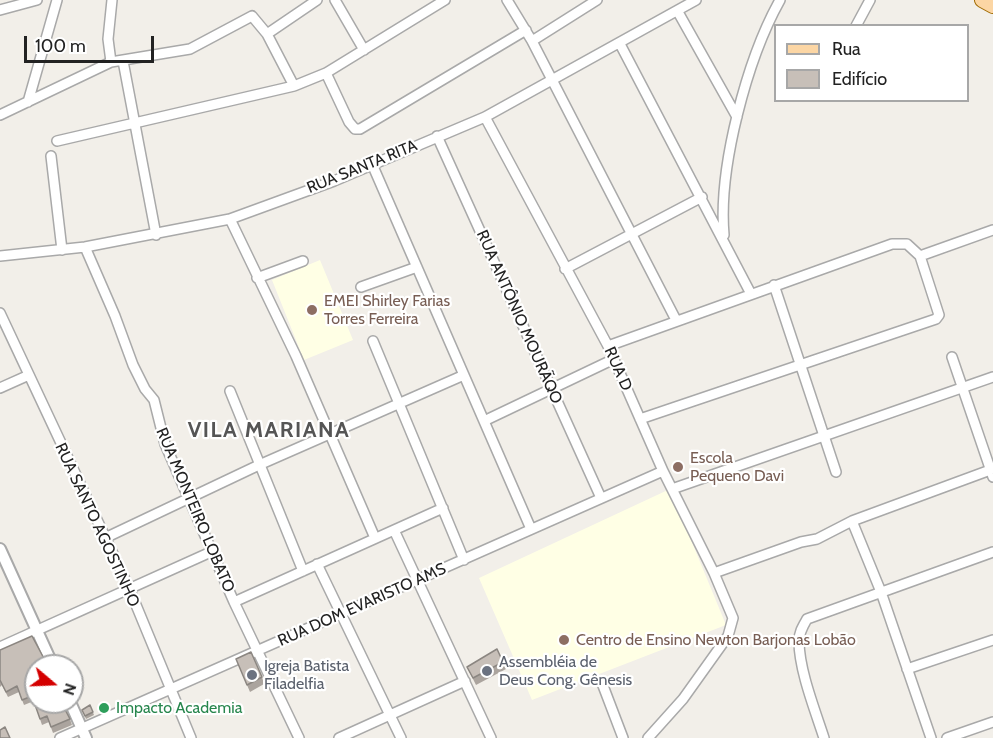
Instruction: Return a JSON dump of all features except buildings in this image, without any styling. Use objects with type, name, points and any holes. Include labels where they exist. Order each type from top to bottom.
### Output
[{"type":"main road","points":[[982,0],[993,6]]},
{"type":"street","points":[[28,102],[57,0]]},
{"type":"street","points":[[111,62],[108,39],[112,0]]},
{"type":"street","points":[[267,34],[317,0]]},
{"type":"street","points":[[335,0],[364,50]]},
{"type":"street","points":[[57,141],[294,86],[326,73],[431,4],[445,0]]},
{"type":"street","points":[[507,0],[532,41],[676,320]]},
{"type":"street","points":[[532,41],[597,0]]},
{"type":"street","name":"RUA SANTA RITA","points":[[0,256],[85,247],[230,219],[372,165],[485,117],[552,82],[696,0]]},
{"type":"street","points":[[725,241],[723,198],[737,117],[766,27],[780,0]]},
{"type":"street","points":[[857,24],[870,0]]},
{"type":"street","points":[[0,10],[32,1]]},
{"type":"street","points":[[678,12],[737,117]]},
{"type":"street","points":[[0,115],[111,62],[190,49],[252,16],[267,34],[294,86]]},
{"type":"street","points":[[326,73],[352,126],[360,129],[526,30]]},
{"type":"street","points":[[620,44],[751,294]]},
{"type":"street","points":[[123,61],[156,235]]},
{"type":"street","name":"RUA D","points":[[485,117],[608,346],[663,471],[714,573],[733,618],[732,628],[683,699],[648,738]]},
{"type":"street","name":"RUA ANTÔNIO MOURÃQO","points":[[437,136],[601,498]]},
{"type":"street","points":[[51,156],[62,250]]},
{"type":"street","points":[[372,165],[531,529]]},
{"type":"street","points":[[565,269],[702,197]]},
{"type":"street","points":[[230,219],[296,356],[375,538]]},
{"type":"street","points":[[920,256],[993,230]]},
{"type":"street","points":[[608,346],[892,244],[908,244],[920,256],[939,315],[936,319],[800,363],[640,419]]},
{"type":"street","name":"RUA MONTEIRO LOBATO","points":[[85,247],[123,335],[133,365],[145,389],[154,400],[162,435],[234,602],[299,738]]},
{"type":"street","points":[[257,278],[303,261]]},
{"type":"street","points":[[361,287],[417,267]]},
{"type":"street","points":[[774,285],[836,472]]},
{"type":"street","name":"RUA SANTO AGOSTINHO","points":[[0,313],[129,588],[190,738]]},
{"type":"street","points":[[374,341],[464,560]]},
{"type":"street","points":[[714,573],[801,542],[817,539],[852,521],[992,472],[952,357]]},
{"type":"street","points":[[484,421],[614,359]]},
{"type":"street","points":[[0,388],[29,375]]},
{"type":"street","points":[[105,538],[259,465],[464,375]]},
{"type":"street","points":[[672,489],[993,377]]},
{"type":"street","points":[[230,391],[303,571]]},
{"type":"street","name":"RUA DOM EVARISTO AMS","points":[[60,738],[84,733],[170,690],[663,471]]},
{"type":"street","points":[[234,602],[443,508]]},
{"type":"street","points":[[852,521],[881,592],[932,738]]},
{"type":"street","points":[[394,530],[491,738]]},
{"type":"street","points":[[0,549],[48,654]]},
{"type":"street","points":[[0,647],[213,551]]},
{"type":"street","points":[[824,738],[810,692],[799,642],[800,633],[807,619],[993,552]]},
{"type":"street","points":[[317,564],[401,738]]},
{"type":"street","points":[[907,669],[993,640]]},
{"type":"street","points":[[339,738],[465,681]]},
{"type":"street","points":[[602,683],[623,738]]},
{"type":"street","points":[[75,714],[84,733]]},
{"type":"street","points":[[947,738],[993,722]]},
{"type":"shaded area","name":"EMEI Shirley Farias Torres Ferreira","points":[[320,260],[353,340],[304,360],[272,280]]},
{"type":"shaded area","points":[[670,489],[726,625],[532,700],[479,578]]},
{"type":"place","name":"EMEI Shirley Farias Torres Ferreira","points":[[312,310]]},
{"type":"place","name":"Escola Pequeno Davi","points":[[678,467]]},
{"type":"place","name":"Centro de Ensino Newton Barjonas Lobão","points":[[564,640]]},
{"type":"place","name":"Assembléia de Deus Cong. Gênesis","points":[[487,671]]},
{"type":"place","name":"Igreja Batista Filadelfia","points":[[252,675]]},
{"type":"place","name":"Impacto Academia","points":[[104,708]]},
{"type":"district","name":"VILA MARIANA","points":[[269,431]]}]
